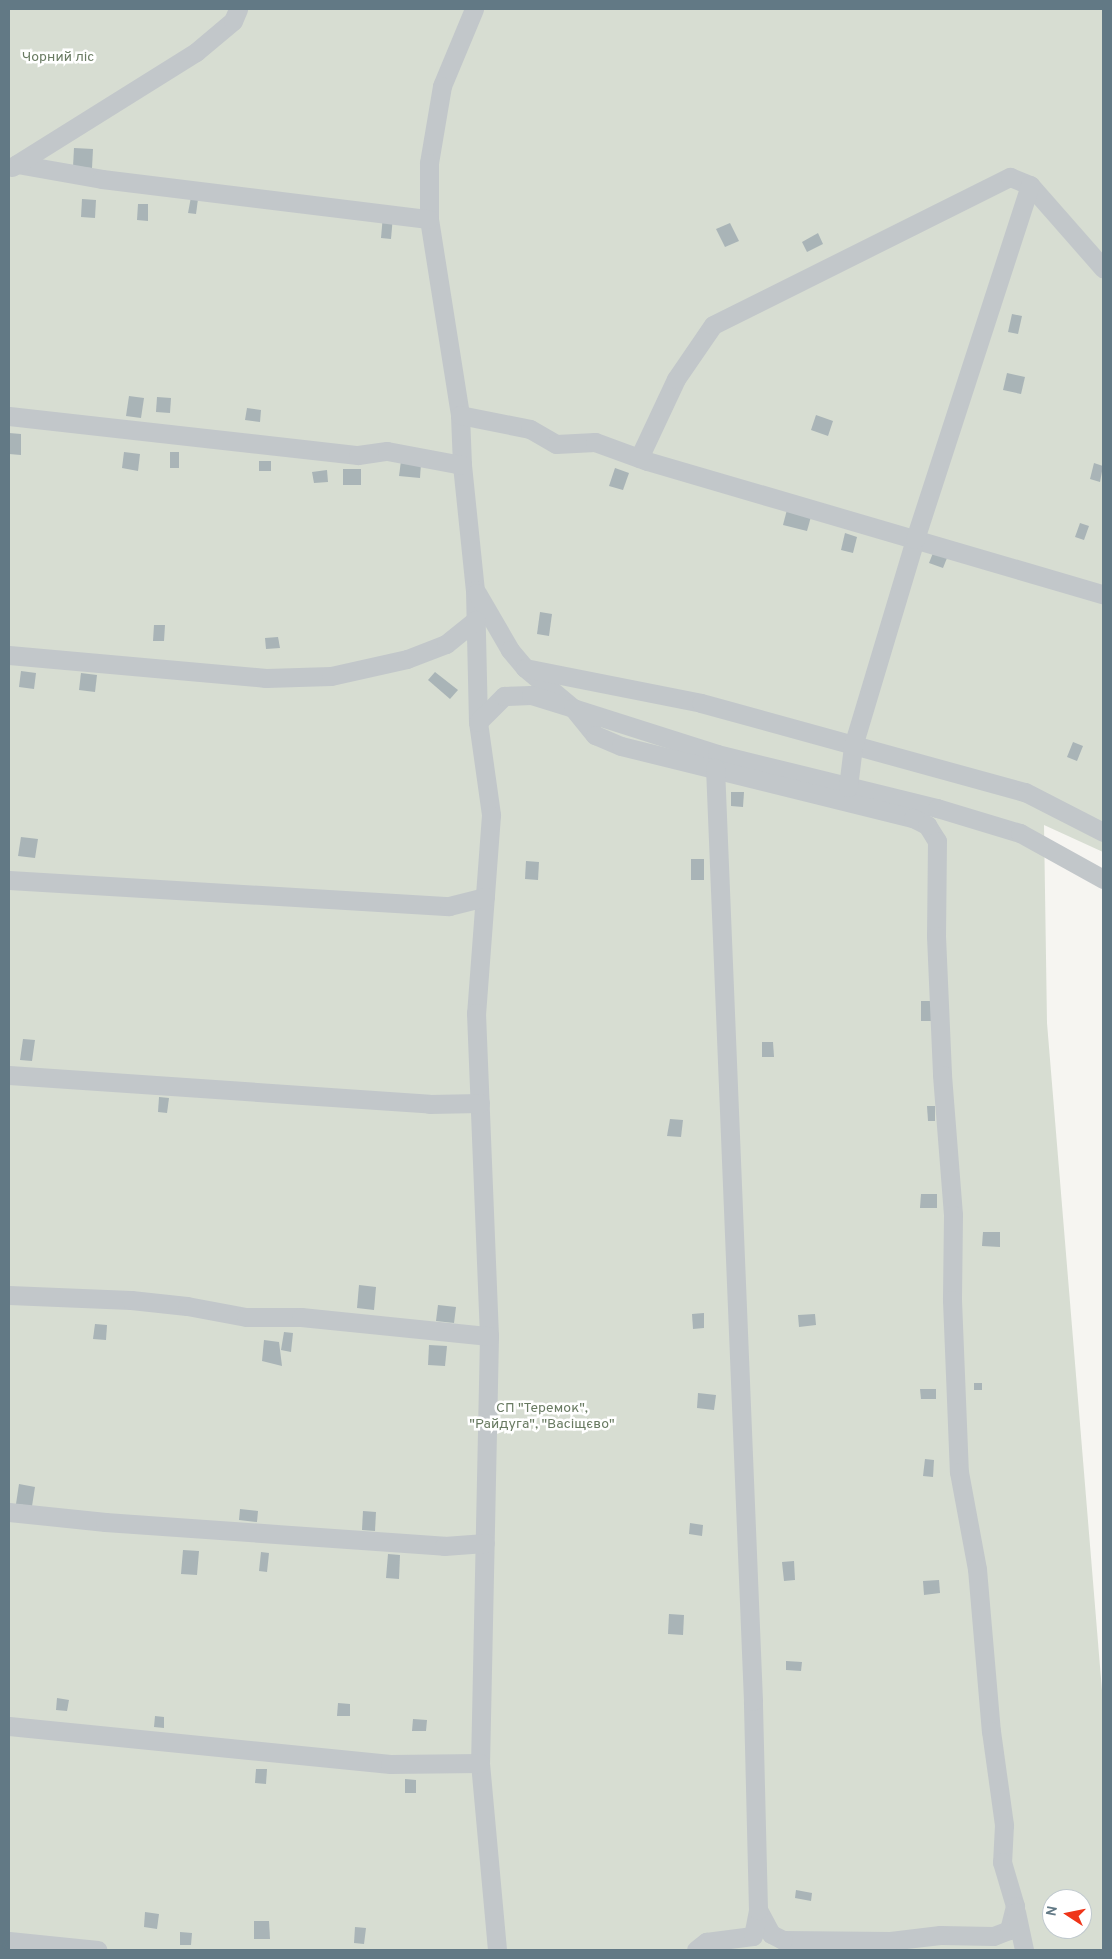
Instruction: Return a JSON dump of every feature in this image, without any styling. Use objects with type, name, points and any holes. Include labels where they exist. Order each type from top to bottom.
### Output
[{"type":"street","points":[[13,166],[196,52],[233,21],[238,9]]},
{"type":"street","points":[[474,9],[442,86],[429,163],[428,219],[460,415],[462,465],[475,590],[478,722],[491,815],[476,1013],[489,1336],[480,1763],[497,1950]]},
{"type":"street","points":[[13,166],[102,179],[428,219]]},
{"type":"street","points":[[639,458],[676,380],[713,325],[1010,177],[1030,185],[1103,268]]},
{"type":"street","points":[[848,787],[853,746],[915,539],[1030,185]]},
{"type":"street","points":[[460,415],[530,429],[556,444],[595,442],[639,458],[1103,594]]},
{"type":"street","points":[[9,416],[358,455],[387,451],[462,465]]},
{"type":"street","points":[[475,590],[510,650],[525,668],[573,708],[583,725],[595,735],[621,746],[913,818],[927,825],[937,841],[936,936],[942,1075],[953,1215],[952,1300],[959,1472],[978,1569],[991,1732],[1004,1825],[1002,1862],[1024,1950]]},
{"type":"street","points":[[9,656],[266,678],[331,676],[407,659],[446,644],[476,620]]},
{"type":"street","points":[[525,668],[701,703],[1025,792],[1103,832]]},
{"type":"street","points":[[478,722],[504,696],[531,694],[717,754],[937,808],[1020,833],[1103,879]]},
{"type":"street","points":[[696,1950],[706,1942],[753,1936],[758,1910],[752,1691],[715,768]]},
{"type":"street","points":[[9,880],[449,906],[485,896]]},
{"type":"street","points":[[9,1075],[429,1104],[480,1103]]},
{"type":"street","points":[[9,1295],[131,1300],[187,1306],[246,1317],[301,1317],[489,1336]]},
{"type":"street","points":[[9,1512],[105,1522],[435,1546],[485,1543]]},
{"type":"street","points":[[9,1726],[390,1764],[480,1763]]},
{"type":"street","points":[[758,1910],[771,1934],[783,1940],[890,1946],[940,1935],[992,1936],[1009,1930],[1014,1906]]},
{"type":"street","points":[[9,1941],[98,1950]]},
{"type":"green space","name":"СП \"Теремок\", \"Райдуга\", \"Васіщєво\"","points":[[9,9],[1103,9],[1103,852],[1044,825],[1047,1023],[1103,1703],[1103,1950],[9,1950]]},
{"type":"building","points":[[74,148],[93,149],[92,168],[73,167]]},
{"type":"building","points":[[191,197],[198,199],[196,214],[188,213]]},
{"type":"building","points":[[82,199],[96,200],[95,218],[81,217]]},
{"type":"building","points":[[138,204],[148,204],[148,221],[137,220]]},
{"type":"building","points":[[383,215],[393,216],[391,239],[381,238]]},
{"type":"building","points":[[730,223],[739,241],[725,247],[716,229]]},
{"type":"building","points":[[818,233],[823,244],[807,252],[802,242]]},
{"type":"building","points":[[1012,314],[1022,316],[1018,334],[1008,332]]},
{"type":"building","points":[[1007,373],[1025,377],[1021,394],[1003,390]]},
{"type":"building","points":[[129,396],[144,398],[141,418],[126,416]]},
{"type":"building","points":[[157,397],[171,398],[170,413],[156,412]]},
{"type":"building","points":[[247,408],[261,410],[260,422],[245,420]]},
{"type":"building","points":[[816,415],[833,421],[828,436],[811,430]]},
{"type":"building","points":[[9,433],[21,434],[21,455],[9,454]]},
{"type":"building","points":[[124,452],[140,454],[138,471],[122,468]]},
{"type":"building","points":[[170,452],[179,452],[179,468],[170,468]]},
{"type":"building","points":[[259,461],[271,461],[271,471],[259,471]]},
{"type":"building","points":[[401,461],[421,463],[420,478],[399,476]]},
{"type":"building","points":[[1094,463],[1103,466],[1100,482],[1090,479]]},
{"type":"building","points":[[615,468],[629,473],[623,490],[609,486]]},
{"type":"building","points":[[343,469],[361,469],[361,485],[343,485]]},
{"type":"building","points":[[327,470],[328,482],[314,483],[312,472]]},
{"type":"building","points":[[788,506],[812,513],[807,531],[783,525]]},
{"type":"building","points":[[1080,523],[1089,526],[1084,540],[1075,537]]},
{"type":"building","points":[[845,533],[857,537],[853,553],[841,550]]},
{"type":"building","points":[[933,553],[947,558],[943,568],[929,563]]},
{"type":"building","points":[[540,612],[552,614],[549,636],[537,634]]},
{"type":"building","points":[[154,625],[165,625],[164,641],[153,641]]},
{"type":"building","points":[[278,637],[280,648],[266,649],[265,638]]},
{"type":"building","points":[[21,671],[36,673],[34,689],[19,687]]},
{"type":"building","points":[[435,672],[458,690],[450,699],[428,680]]},
{"type":"building","points":[[81,673],[97,675],[95,692],[79,690]]},
{"type":"building","points":[[1073,742],[1083,746],[1077,761],[1067,757]]},
{"type":"building","points":[[731,792],[744,792],[743,807],[731,806]]},
{"type":"building","points":[[21,837],[38,839],[35,858],[18,856]]},
{"type":"building","points":[[691,859],[704,859],[704,880],[691,880]]},
{"type":"building","points":[[526,861],[539,862],[538,880],[525,879]]},
{"type":"building","points":[[921,1001],[932,1001],[932,1021],[921,1021]]},
{"type":"building","points":[[23,1039],[35,1040],[32,1061],[20,1060]]},
{"type":"building","points":[[762,1042],[773,1042],[774,1057],[762,1057]]},
{"type":"building","points":[[159,1097],[169,1098],[167,1113],[158,1112]]},
{"type":"building","points":[[927,1106],[935,1106],[935,1121],[928,1121]]},
{"type":"building","points":[[670,1119],[683,1120],[681,1137],[667,1136]]},
{"type":"building","points":[[921,1194],[937,1194],[937,1208],[920,1208]]},
{"type":"building","points":[[983,1232],[1000,1232],[1000,1247],[982,1246]]},
{"type":"building","points":[[359,1285],[376,1287],[374,1310],[357,1308]]},
{"type":"building","points":[[438,1305],[456,1307],[454,1323],[436,1321]]},
{"type":"building","points":[[704,1313],[704,1328],[693,1329],[692,1314]]},
{"type":"building","points":[[815,1314],[816,1325],[799,1327],[798,1315]]},
{"type":"building","points":[[95,1324],[107,1325],[106,1340],[93,1339]]},
{"type":"building","points":[[284,1332],[293,1333],[291,1352],[281,1350]]},
{"type":"building","points":[[264,1340],[279,1342],[282,1366],[262,1361]]},
{"type":"building","points":[[429,1345],[447,1346],[445,1366],[428,1365]]},
{"type":"building","points":[[974,1383],[982,1383],[982,1390],[974,1390]]},
{"type":"building","points":[[920,1389],[936,1389],[936,1399],[921,1399]]},
{"type":"building","points":[[698,1393],[716,1395],[714,1410],[697,1408]]},
{"type":"building","points":[[925,1459],[934,1460],[933,1477],[923,1476]]},
{"type":"building","points":[[19,1484],[35,1487],[32,1506],[16,1504]]},
{"type":"building","points":[[240,1509],[258,1511],[257,1522],[239,1520]]},
{"type":"building","points":[[363,1511],[376,1512],[375,1531],[362,1530]]},
{"type":"building","points":[[690,1523],[703,1525],[702,1536],[689,1534]]},
{"type":"building","points":[[183,1550],[199,1551],[197,1575],[181,1574]]},
{"type":"building","points":[[261,1552],[269,1553],[267,1572],[259,1571]]},
{"type":"building","points":[[388,1554],[400,1555],[399,1579],[386,1578]]},
{"type":"building","points":[[794,1561],[795,1580],[784,1581],[782,1562]]},
{"type":"building","points":[[939,1580],[940,1593],[924,1595],[923,1581]]},
{"type":"building","points":[[669,1614],[684,1615],[683,1635],[668,1634]]},
{"type":"building","points":[[786,1661],[802,1662],[801,1671],[786,1670]]},
{"type":"building","points":[[57,1698],[69,1700],[67,1711],[56,1710]]},
{"type":"building","points":[[338,1703],[350,1704],[350,1716],[337,1716]]},
{"type":"building","points":[[155,1716],[164,1717],[164,1728],[154,1727]]},
{"type":"building","points":[[413,1719],[427,1720],[426,1731],[412,1731]]},
{"type":"building","points":[[256,1769],[267,1769],[266,1784],[255,1783]]},
{"type":"building","points":[[405,1779],[416,1780],[416,1793],[405,1793]]},
{"type":"building","points":[[796,1890],[812,1893],[811,1901],[795,1898]]},
{"type":"building","points":[[145,1912],[159,1914],[157,1929],[144,1927]]},
{"type":"building","points":[[254,1921],[269,1921],[270,1939],[254,1939]]},
{"type":"building","points":[[355,1927],[366,1928],[364,1944],[354,1943]]},
{"type":"building","points":[[180,1932],[192,1933],[191,1945],[180,1945]]},
{"type":"park label","name":"Чорний ліс","points":[[58,58]]}]
